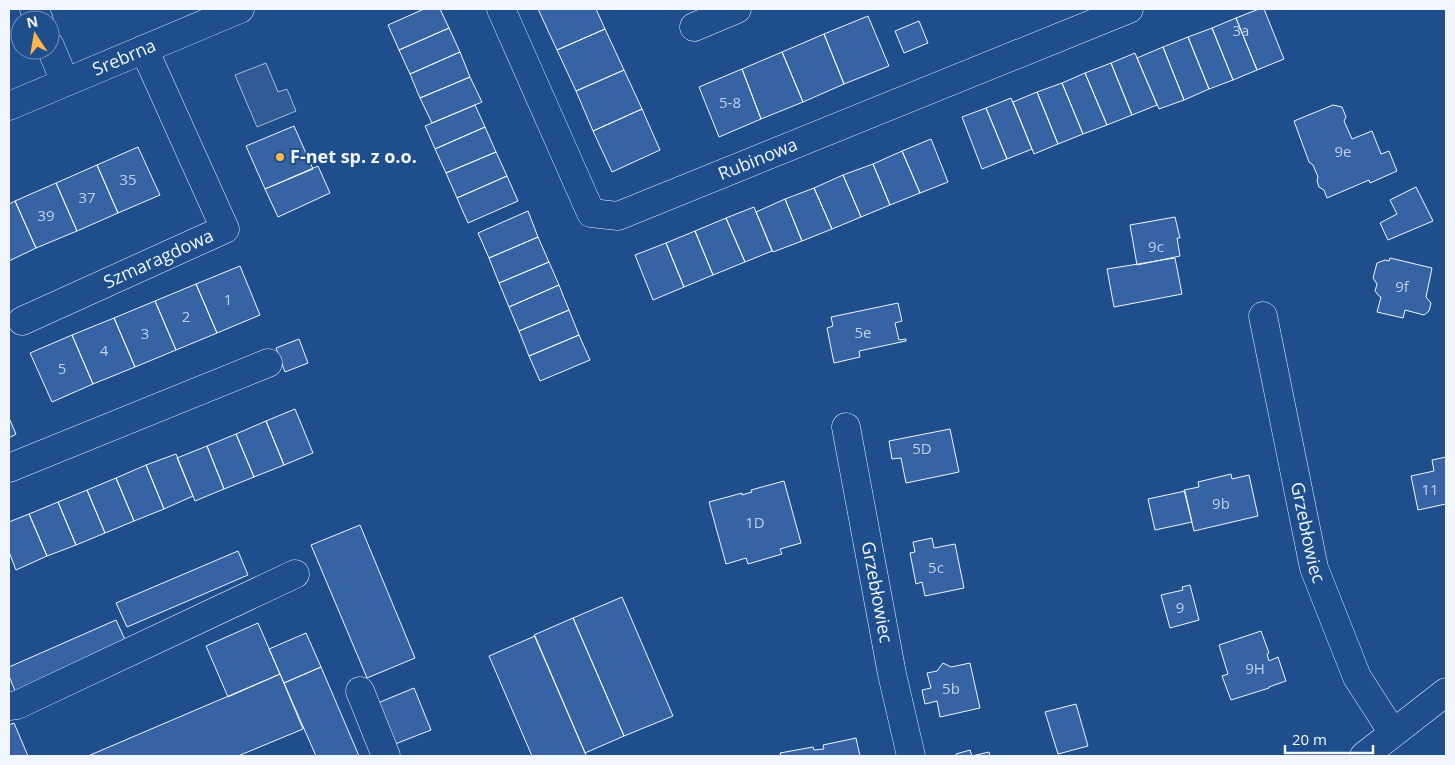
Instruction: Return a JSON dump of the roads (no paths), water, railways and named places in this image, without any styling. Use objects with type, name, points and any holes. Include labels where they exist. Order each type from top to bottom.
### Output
[{"type":"street","name":"Srebrna","points":[[9,106],[240,9]]},
{"type":"street","name":"Rubinowa","points":[[501,9],[591,213],[618,216],[1129,9]]},
{"type":"street","points":[[694,27],[737,9]]},
{"type":"street","name":"Szmaragdowa","points":[[22,321],[225,229],[144,49]]},
{"type":"street","points":[[56,60],[65,82]]},
{"type":"street","name":"Grzebłowiec","points":[[1263,316],[1314,568],[1357,677],[1393,733]]},
{"type":"street","points":[[9,468],[268,363]]},
{"type":"street","name":"Grzebłowiec","points":[[846,427],[892,674],[911,756]]},
{"type":"street","points":[[9,706],[17,705],[295,574]]},
{"type":"street","points":[[360,691],[386,756]]},
{"type":"street","points":[[1364,756],[1446,692]]},
{"type":"place","name":"F-net sp. z o.o.","points":[[280,157]]}]
